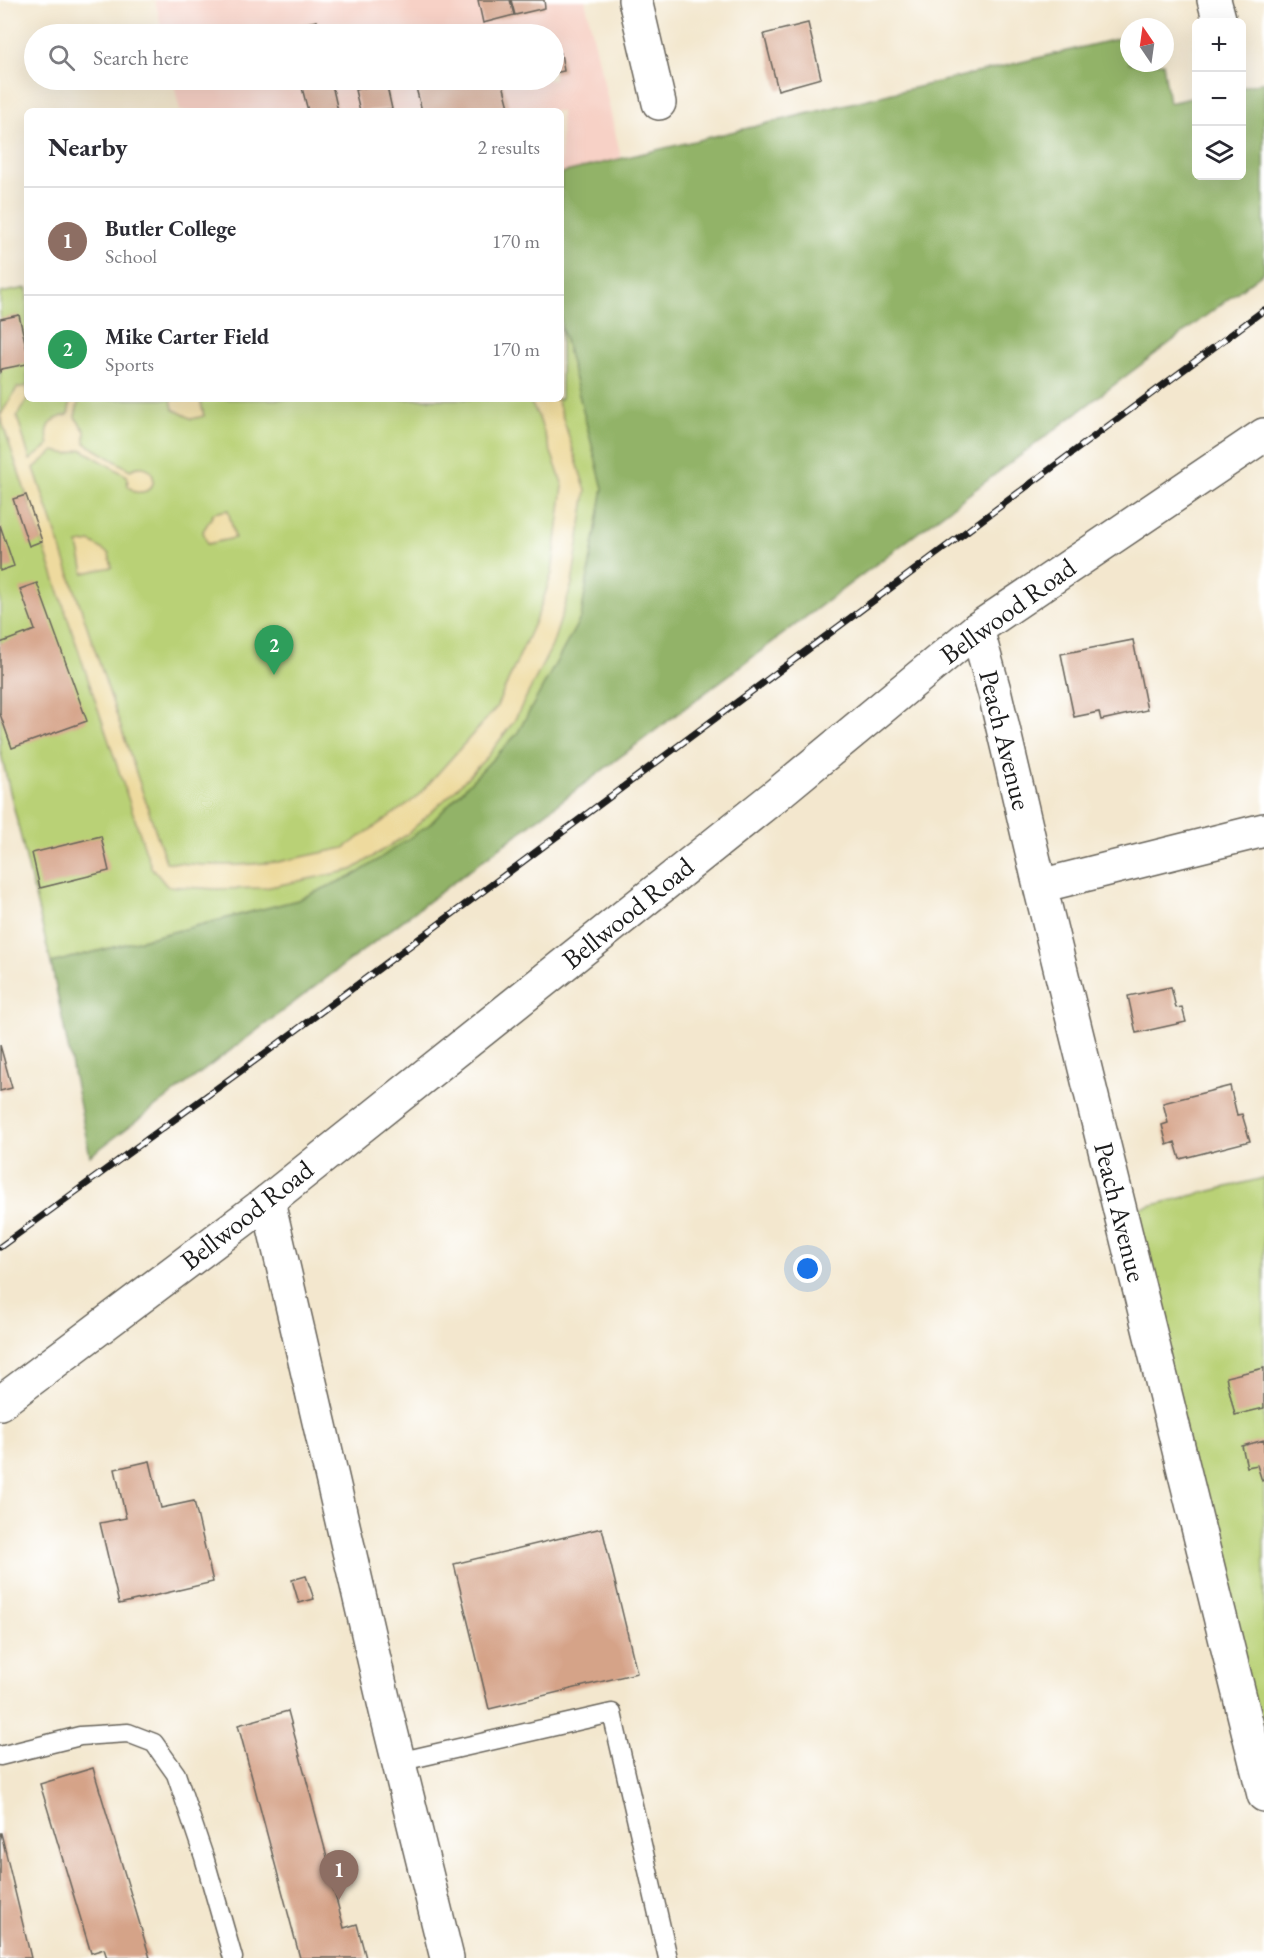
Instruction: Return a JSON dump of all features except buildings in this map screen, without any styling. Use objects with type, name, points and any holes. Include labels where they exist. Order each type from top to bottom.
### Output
[{"type":"street","points":[[634,0],[659,104]]},
{"type":"street","points":[[1214,0],[1219,18]]},
{"type":"street","name":"Bellwood Road","points":[[0,1403],[268,1201],[775,796],[977,629],[1264,435]]},
{"type":"street","name":"Peach Avenue","points":[[977,629],[995,694],[1040,886],[1264,1795]]},
{"type":"street","points":[[1040,886],[1264,830]]},
{"type":"street","points":[[268,1201],[398,1762],[447,1958]]},
{"type":"lane","points":[[398,1762],[612,1713],[668,1958]]},
{"type":"lane","points":[[0,1756],[80,1736],[128,1733],[154,1743],[176,1774],[204,1857],[233,1958]]},
{"type":"shaded area","points":[[155,0],[585,0],[621,158],[564,172],[564,108],[179,108],[175,90],[564,90],[564,24],[161,24]]},
{"type":"green space","points":[[1120,38],[1120,72],[1164,72],[1169,103],[1192,98],[1192,180],[1246,180],[1246,86],[1264,82],[1264,272],[90,1156],[51,963],[298,900],[358,873],[430,824],[517,734],[581,617],[603,488],[564,337],[564,172]]},
{"type":"green space","points":[[24,289],[24,402],[564,402],[564,337],[603,488],[581,617],[517,734],[430,824],[358,873],[298,900],[51,963],[0,750],[0,293]]},
{"type":"green space","points":[[1264,1178],[1264,1795],[1120,1213]]},
{"type":"sand","points":[[24,387],[25,402],[17,416],[30,460],[49,445],[47,434],[53,421],[68,415],[70,402],[78,402],[75,417],[85,431],[85,443],[130,470],[139,467],[146,468],[151,471],[153,477],[150,488],[144,492],[135,492],[128,486],[127,476],[81,449],[69,454],[54,451],[34,468],[166,862],[238,865],[278,862],[344,848],[416,798],[496,708],[539,612],[552,573],[563,486],[539,418],[531,402],[558,402],[586,491],[572,584],[552,646],[514,721],[488,756],[452,793],[405,836],[352,870],[265,888],[216,889],[167,886],[151,867],[0,416],[17,388]]},
{"type":"sand","points":[[172,402],[201,402],[204,416],[192,419],[173,409]]},
{"type":"sand","points":[[228,510],[235,538],[207,544],[203,531],[214,513]]},
{"type":"sand","points":[[91,542],[109,554],[112,567],[84,573],[78,544]]},
{"type":"railway","points":[[0,1247],[279,1043],[1264,310]]},
{"type":"place","name":"Mike Carter Field","points":[[274,675]]},
{"type":"place","name":"Butler College","points":[[339,1900]]}]
